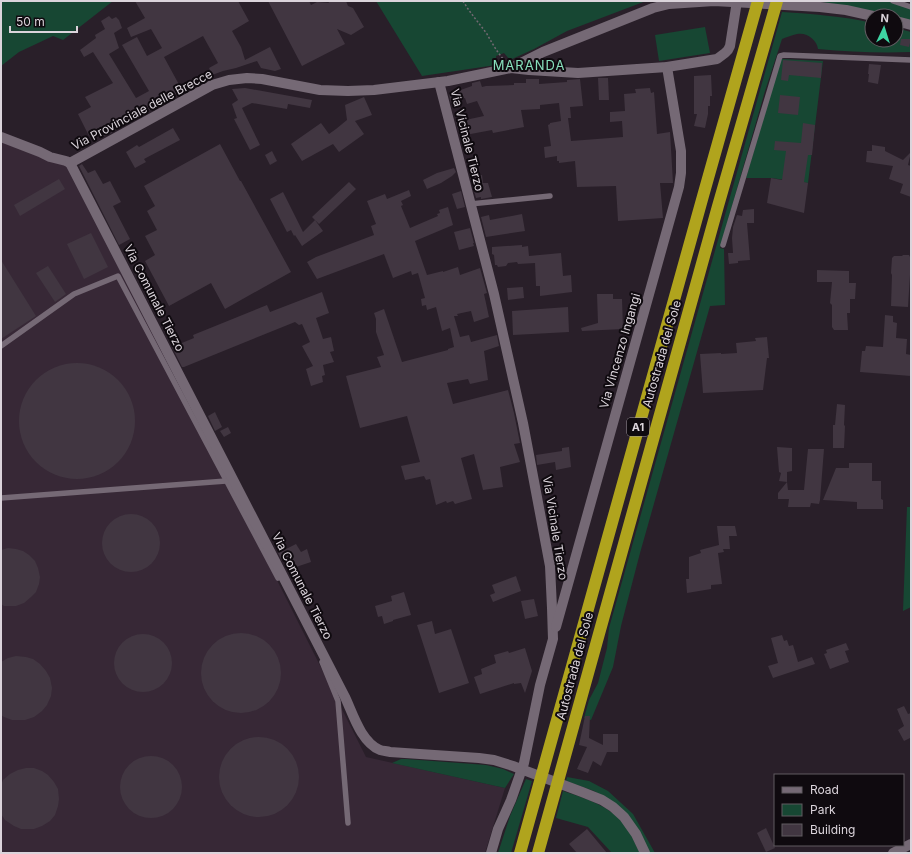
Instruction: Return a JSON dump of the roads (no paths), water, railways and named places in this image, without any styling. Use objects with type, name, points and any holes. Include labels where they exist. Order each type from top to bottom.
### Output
[{"type":"highway","name":"Autostrada del Sole","points":[[520,853],[757,1]]},
{"type":"highway","name":"Autostrada del Sole","points":[[538,853],[718,206],[777,1]]},
{"type":"street","name":"Via Provinciale delle Brecce","points":[[512,68],[578,74],[667,67],[717,59],[725,54],[730,46],[737,1]]},
{"type":"street","name":"Via Provinciale delle Brecce","points":[[70,163],[212,85],[229,80],[247,78],[262,79],[320,90],[348,91],[374,90],[439,82],[512,68],[542,52],[669,4],[714,2],[820,7],[864,14]]},
{"type":"street","name":"Via Vincenzo Ingangi","points":[[553,639],[682,174],[681,151],[667,67]]},
{"type":"street","name":"Via Vicinale Tierzo","points":[[439,82],[494,294],[523,423],[550,566],[552,589],[553,639],[540,685],[524,763],[511,800],[498,829],[491,853]]},
{"type":"street","points":[[1,137],[50,157],[70,163]]},
{"type":"street","name":"Via Comunale Tierzo","points":[[70,163],[366,740],[381,750],[390,752],[494,760],[582,792],[607,804],[624,817],[636,834],[646,853]]},
{"type":"street","points":[[893,853],[911,844]]},
{"type":"lane","points":[[893,1],[911,7]]},
{"type":"lane","points":[[724,245],[780,56],[911,60]]},
{"type":"lane","name":"Via Vicinale Tierzo","points":[[470,204],[550,196]]},
{"type":"lane","points":[[1,346],[74,294],[118,276],[317,651],[338,701],[348,823]]},
{"type":"lane","points":[[1,498],[226,481]]},
{"type":"district","name":"MARANDA","points":[[529,65]]}]
